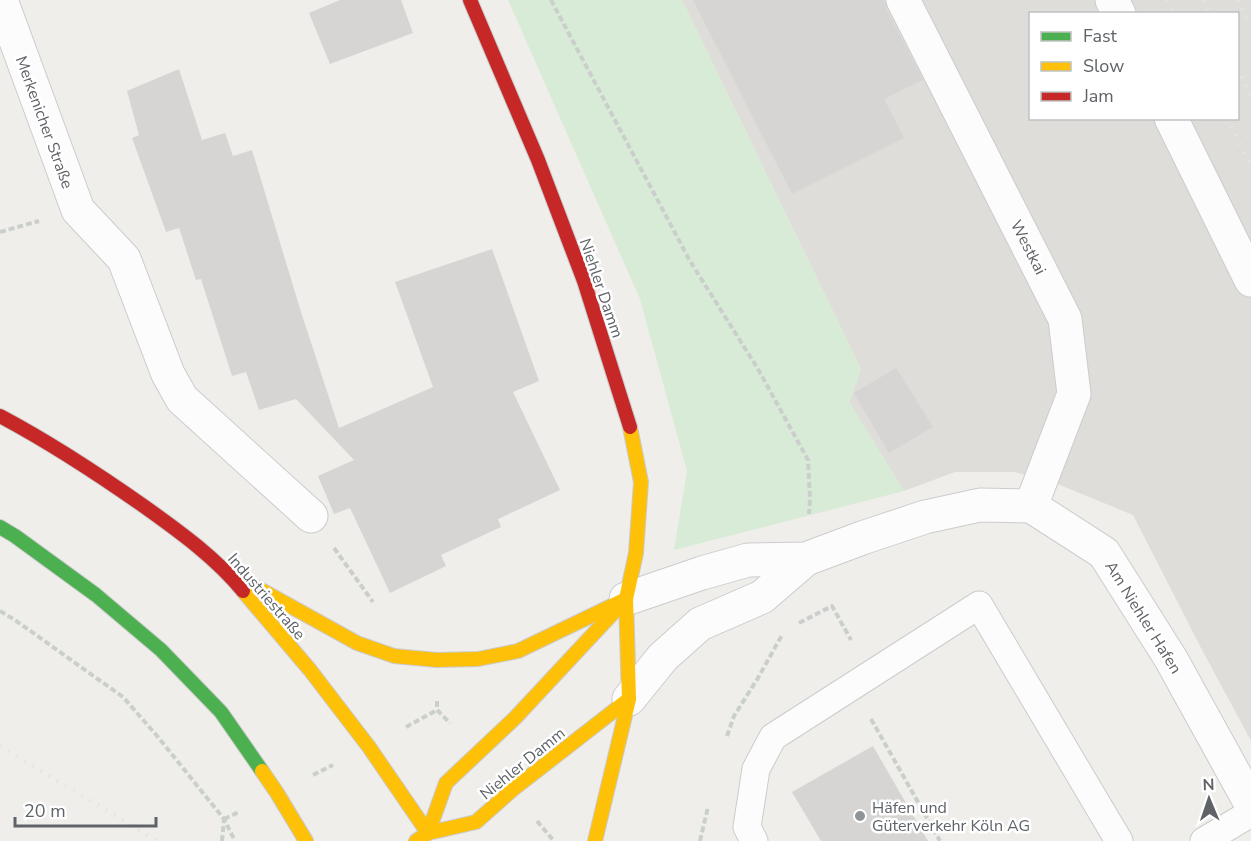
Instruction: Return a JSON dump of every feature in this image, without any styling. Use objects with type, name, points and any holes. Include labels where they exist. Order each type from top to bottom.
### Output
[{"type":"main road","name":"Niehler Damm","points":[[470,0],[538,160],[575,259],[628,421],[640,483],[636,553],[626,599],[629,699],[595,841]]},
{"type":"main road","name":"Industriestraße","points":[[0,416],[101,476],[167,523],[227,571],[310,670],[369,747],[428,833]]},
{"type":"main road","points":[[0,528],[96,595],[161,650],[221,712],[277,793],[306,841]]},
{"type":"main road","points":[[227,571],[357,643],[394,656],[437,660],[478,659],[518,651],[626,599]]},
{"type":"main road","name":"Niehler Damm","points":[[428,833],[446,783],[515,718],[626,599]]},
{"type":"main road","name":"Niehler Damm","points":[[416,841],[428,833],[476,822],[512,790],[629,699]]},
{"type":"street","name":"Merkenicher Straße","points":[[1,0],[78,210],[124,259],[168,374],[182,399],[311,516]]},
{"type":"street","name":"Westkai","points":[[903,0],[1065,319],[1074,394],[1031,507]]},
{"type":"street","points":[[1172,120],[1251,280]]},
{"type":"street","name":"Am Niehler Hafen","points":[[626,599],[748,560],[806,559],[925,517],[980,505],[1031,507],[1104,553],[1171,659],[1251,804]]},
{"type":"street","name":"Am Niehler Hafen","points":[[629,699],[663,657],[700,624],[762,597],[806,559]]},
{"type":"lane","points":[[754,841],[747,827],[756,769],[773,737],[980,605],[1119,841]]},
{"type":"lane","points":[[1204,841],[1251,813]]},
{"type":"path","points":[[551,0],[690,261]]},
{"type":"path","points":[[311,516],[376,606]]},
{"type":"path","points":[[794,625],[832,606],[861,681],[940,841]]},
{"type":"path","points":[[0,611],[123,697],[224,819],[235,841]]},
{"type":"path","points":[[222,841],[224,819]]},
{"type":"shaded area","points":[[682,0],[1251,0],[1251,741],[1133,515],[1055,483],[1015,472],[955,472],[904,491],[849,402],[861,369]]},
{"type":"green space","points":[[508,0],[682,0],[861,369],[849,402],[904,491],[674,550],[687,471],[640,299]]},
{"type":"building","points":[[340,0],[401,0],[413,33],[330,64],[309,13]]},
{"type":"building","points":[[693,0],[884,0],[923,80],[884,99],[904,138],[792,194]]},
{"type":"building","points":[[179,69],[202,140],[225,133],[233,156],[252,150],[339,428],[433,387],[395,282],[492,249],[539,381],[513,392],[560,490],[498,519],[501,527],[441,555],[446,566],[390,593],[350,508],[334,514],[318,476],[354,460],[296,399],[259,410],[246,372],[232,376],[201,279],[196,280],[179,228],[166,232],[132,138],[139,135],[127,91]]},
{"type":"building","points":[[896,368],[933,427],[889,453],[854,393]]},
{"type":"building","name":"Häfen und Güterverkehr Köln AG","points":[[873,746],[928,841],[821,841],[792,792]]},
{"type":"railway","points":[[1167,0],[1173,12]]},
{"type":"railway","points":[[1203,0],[1209,12]]},
{"type":"railway","points":[[1238,0],[1251,25]]},
{"type":"railway","points":[[1239,70],[1251,95]]},
{"type":"railway","points":[[1228,120],[1251,166]]},
{"type":"railway","points":[[0,746],[157,841]]},
{"type":"traffic: fast","points":[[0,527],[96,595],[161,650],[221,712],[262,771]]},
{"type":"traffic: slow","points":[[595,841],[629,699],[626,599],[636,553],[641,482],[630,427]]},
{"type":"traffic: slow","points":[[245,581],[357,643],[394,656],[437,660],[478,659],[518,651],[626,599]]},
{"type":"traffic: slow","points":[[243,591],[310,670],[369,747],[428,833]]},
{"type":"traffic: slow","points":[[428,833],[446,783],[515,718],[626,599]]},
{"type":"traffic: slow","points":[[416,841],[428,833],[476,822],[512,790],[629,699]]},
{"type":"traffic: slow","points":[[262,771],[306,841]]},
{"type":"traffic: jam","points":[[470,0],[538,160],[584,281],[630,427]]},
{"type":"traffic: jam","points":[[0,416],[74,459],[158,516],[209,557],[243,591]]},
{"type":"place","name":"Häfen und Güterverkehr Köln AG","points":[[860,816]]}]
